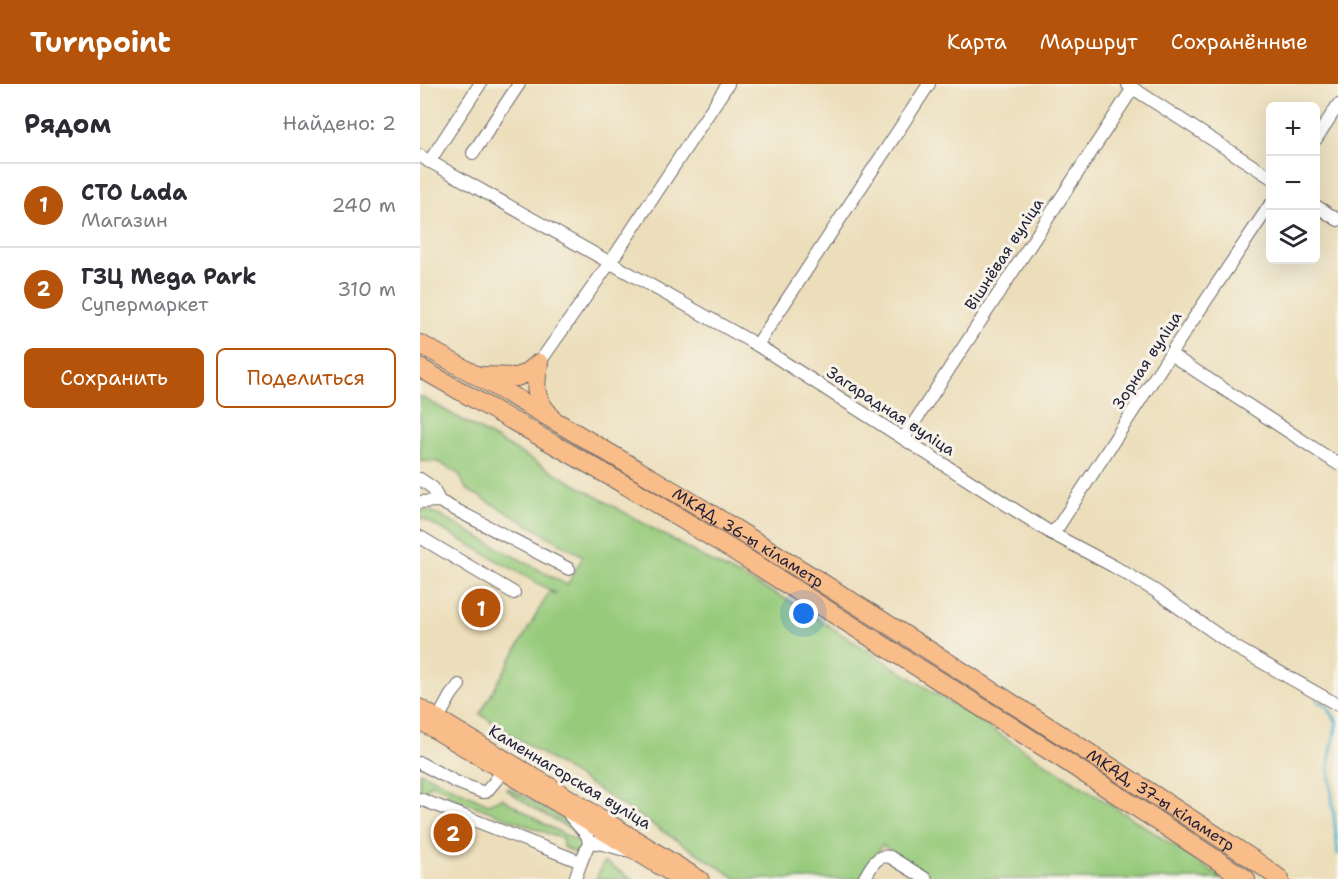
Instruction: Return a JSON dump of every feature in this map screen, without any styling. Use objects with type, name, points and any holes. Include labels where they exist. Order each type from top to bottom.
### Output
[{"type":"highway","name":"МКАД, 36-ы кіламетр","points":[[420,344],[553,419],[749,538],[1072,741]]},
{"type":"highway","points":[[479,376],[517,377],[527,373],[539,363]]},
{"type":"highway","points":[[539,363],[536,389],[538,400],[553,419]]},
{"type":"highway","name":"МКАД, 36-ы кіламетр","points":[[420,368],[627,486],[726,546],[1060,758]]},
{"type":"highway","points":[[420,378],[448,384]]},
{"type":"highway","name":"МКАД, 37-ы кіламетр","points":[[1072,741],[1280,879]]},
{"type":"highway","name":"МКАД, 37-ы кіламетр","points":[[1060,758],[1246,879]]},
{"type":"main road","name":"Каменнагорская вуліца","points":[[420,707],[430,723],[701,879]]},
{"type":"main road","name":"Каменнагорская вуліца","points":[[505,765],[561,806],[679,879]]},
{"type":"street","points":[[425,159],[480,84]]},
{"type":"street","points":[[473,153],[519,84]]},
{"type":"street","points":[[539,363],[610,263],[728,84]]},
{"type":"street","points":[[757,345],[929,84]]},
{"type":"street","points":[[1130,86],[1266,174]]},
{"type":"street","name":"Вішнёвая вуліца","points":[[904,438],[1130,86]]},
{"type":"street","points":[[1320,133],[1338,105]]},
{"type":"street","name":"Загарадная вуліца","points":[[425,159],[757,345],[1051,533],[1154,590],[1235,647],[1338,705]]},
{"type":"street","points":[[1320,209],[1338,220]]},
{"type":"street","name":"Зорная вуліца","points":[[1051,533],[1058,527],[1267,210]]},
{"type":"street","points":[[1170,354],[1338,464]]},
{"type":"street","points":[[420,479],[433,488],[439,501]]},
{"type":"street","points":[[420,502],[439,501],[569,569]]},
{"type":"street","points":[[420,537],[514,593]]},
{"type":"street","points":[[430,723],[459,685]]},
{"type":"street","points":[[420,763],[456,782],[482,792],[486,792],[505,765]]},
{"type":"street","points":[[420,800],[581,862]]},
{"type":"street","points":[[561,806],[587,835],[589,843],[575,879]]},
{"type":"street","points":[[589,843],[595,842],[635,852]]},
{"type":"street","points":[[864,879],[875,861],[884,856],[890,857],[926,879]]},
{"type":"green space","points":[[420,396],[708,560],[788,600],[1141,824],[1223,879],[933,879],[882,845],[861,879],[737,879],[480,714],[549,592],[557,594],[422,518],[420,520],[420,510],[431,511],[567,585],[583,556],[466,489],[459,474],[438,462],[420,462]]},
{"type":"green space","points":[[420,772],[488,804],[502,798],[546,825],[584,844],[581,850],[574,853],[563,847],[563,839],[448,796],[448,791],[430,784],[425,792],[420,792]]},
{"type":"green space","points":[[508,788],[577,828],[583,836],[533,808],[506,789]]},
{"type":"green space","points":[[604,862],[633,879],[596,879]]},
{"type":"waterway","points":[[1317,701],[1326,705],[1337,722],[1329,769],[1338,854]]},
{"type":"place","name":"СТО Lada","points":[[481,608]]},
{"type":"place","name":"ГЗЦ Mega Park","points":[[453,833]]}]
